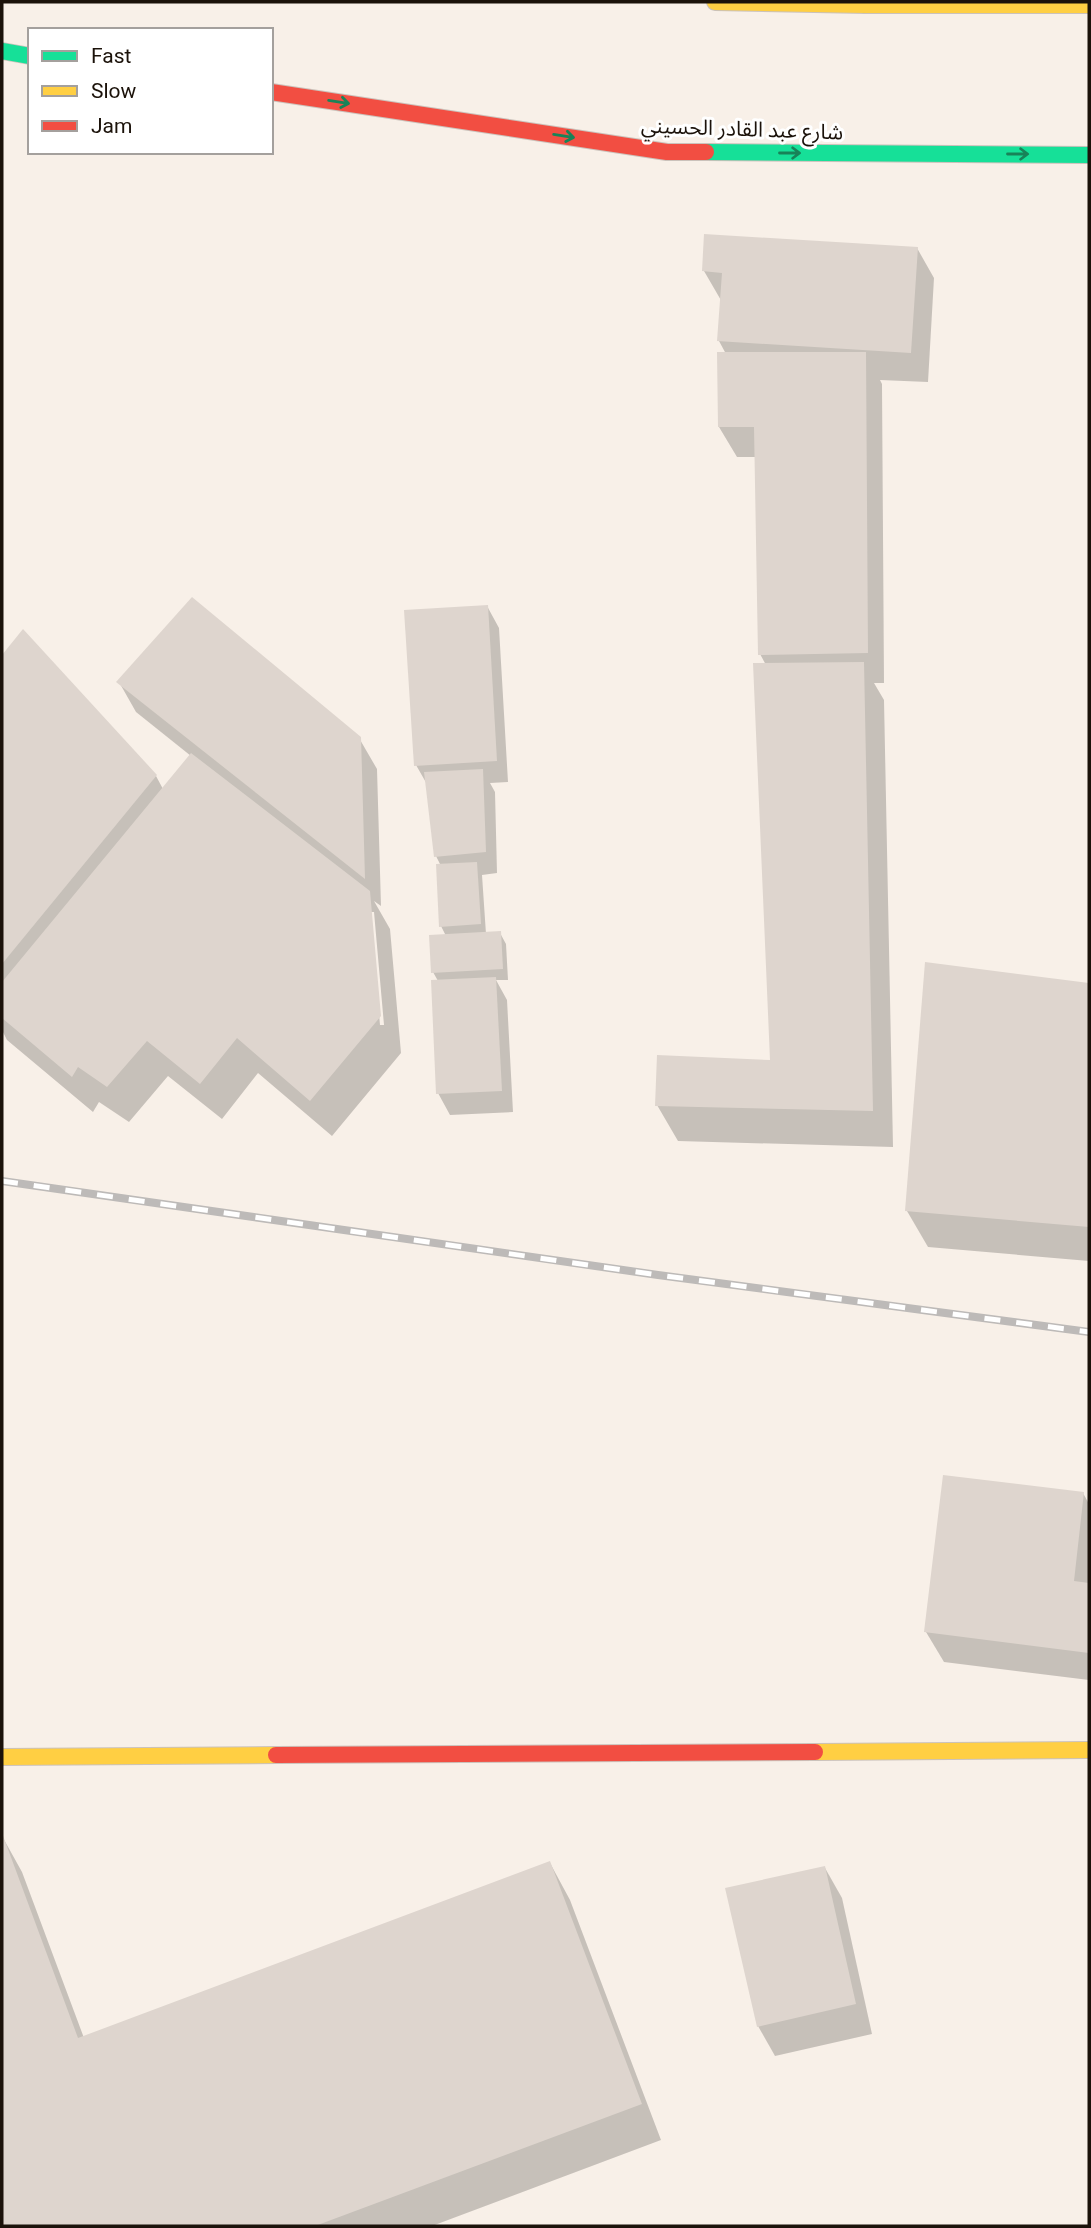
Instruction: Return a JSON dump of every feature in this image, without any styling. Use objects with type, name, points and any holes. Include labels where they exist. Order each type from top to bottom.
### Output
[{"type":"main road","points":[[715,2],[1089,5]]},
{"type":"main road","points":[[2,51],[28,56]]},
{"type":"main road","name":"شارع عبد القادر الحسيني","points":[[273,92],[667,152],[1089,155]]},
{"type":"main road","points":[[2,1757],[1089,1750]]},
{"type":"building","points":[[704,234],[918,247],[911,353],[717,341],[722,273],[702,271]]},
{"type":"building","points":[[717,352],[866,352],[868,653],[758,655],[754,427],[718,427]]},
{"type":"building","points":[[192,597],[361,737],[365,879],[116,682]]},
{"type":"building","points":[[488,605],[497,761],[414,766],[404,610]]},
{"type":"building","points":[[23,629],[157,775],[2,964],[2,655]]},
{"type":"building","points":[[864,662],[873,1111],[655,1106],[657,1055],[770,1060],[753,663]]},
{"type":"building","points":[[191,753],[370,891],[381,1016],[310,1101],[237,1038],[200,1084],[147,1041],[107,1087],[78,1067],[72,1077],[2,1018],[2,982]]},
{"type":"building","points":[[483,769],[486,852],[434,857],[424,772]]},
{"type":"building","points":[[477,862],[481,924],[439,927],[436,864]]},
{"type":"building","points":[[501,931],[503,969],[431,973],[429,935]]},
{"type":"building","points":[[925,962],[1089,983],[1089,1227],[905,1211]]},
{"type":"building","points":[[496,977],[502,1091],[436,1094],[431,980]]},
{"type":"building","points":[[943,1475],[1084,1492],[1074,1581],[1089,1583],[1089,1653],[924,1632]]},
{"type":"building","points":[[2,1833],[78,2038],[550,1861],[642,2104],[315,2226],[2,2226]]},
{"type":"building","points":[[825,1866],[856,2004],[757,2027],[725,1888]]},
{"type":"railway","points":[[2,1181],[658,1275],[1089,1332]]},
{"type":"traffic: fast","points":[[866,5],[879,2]]},
{"type":"traffic: fast","points":[[2,51],[28,56]]},
{"type":"traffic: fast","points":[[706,152],[1089,155]]},
{"type":"traffic: slow","points":[[715,2],[1089,5]]},
{"type":"traffic: slow","points":[[815,1752],[1089,1750]]},
{"type":"traffic: slow","points":[[2,1757],[276,1755]]},
{"type":"traffic: jam","points":[[273,92],[667,152],[706,152]]},
{"type":"traffic: jam","points":[[276,1755],[815,1752]]}]
